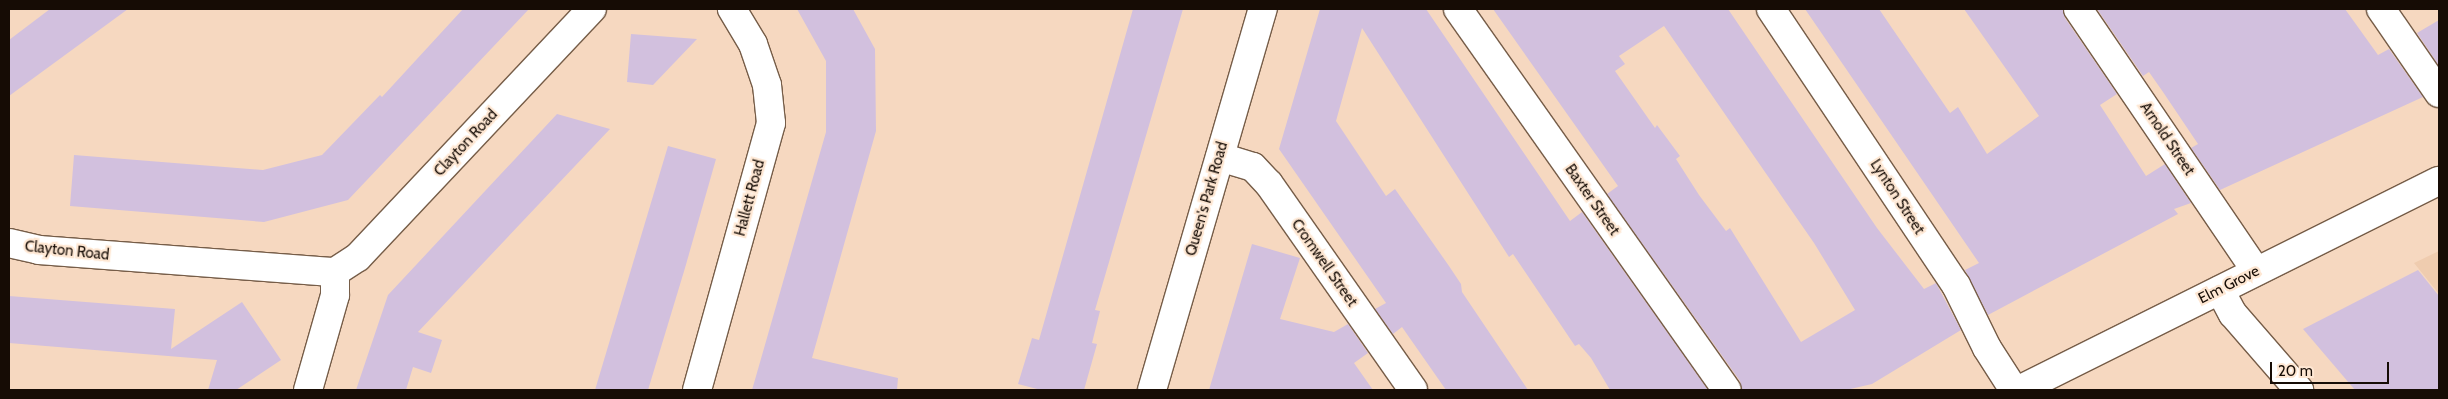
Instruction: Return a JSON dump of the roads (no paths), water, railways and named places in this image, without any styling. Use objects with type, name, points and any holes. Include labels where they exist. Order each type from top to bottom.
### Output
[{"type":"street","name":"Clayton Road","points":[[9,243],[39,250],[335,272],[358,257],[592,9]]},
{"type":"street","name":"Hallett Road","points":[[698,390],[771,124],[767,85],[752,44],[732,9]]},
{"type":"street","name":"Queen's Park Road","points":[[1152,390],[1263,9]]},
{"type":"street","name":"Baxter Street","points":[[1458,9],[1726,390]]},
{"type":"street","name":"Lynton Street","points":[[1771,9],[1956,286],[1987,348],[2014,390]]},
{"type":"street","name":"Arnold Street","points":[[2078,9],[2256,271]]},
{"type":"street","points":[[2381,9],[2439,94]]},
{"type":"street","name":"Cromwell Street","points":[[1220,157],[1253,168],[1269,184],[1413,390]]},
{"type":"street","name":"Elm Grove","points":[[2019,390],[2439,181]]},
{"type":"street","points":[[308,390],[335,295],[335,272]]},
{"type":"street","points":[[2220,290],[2233,314],[2299,390]]}]
